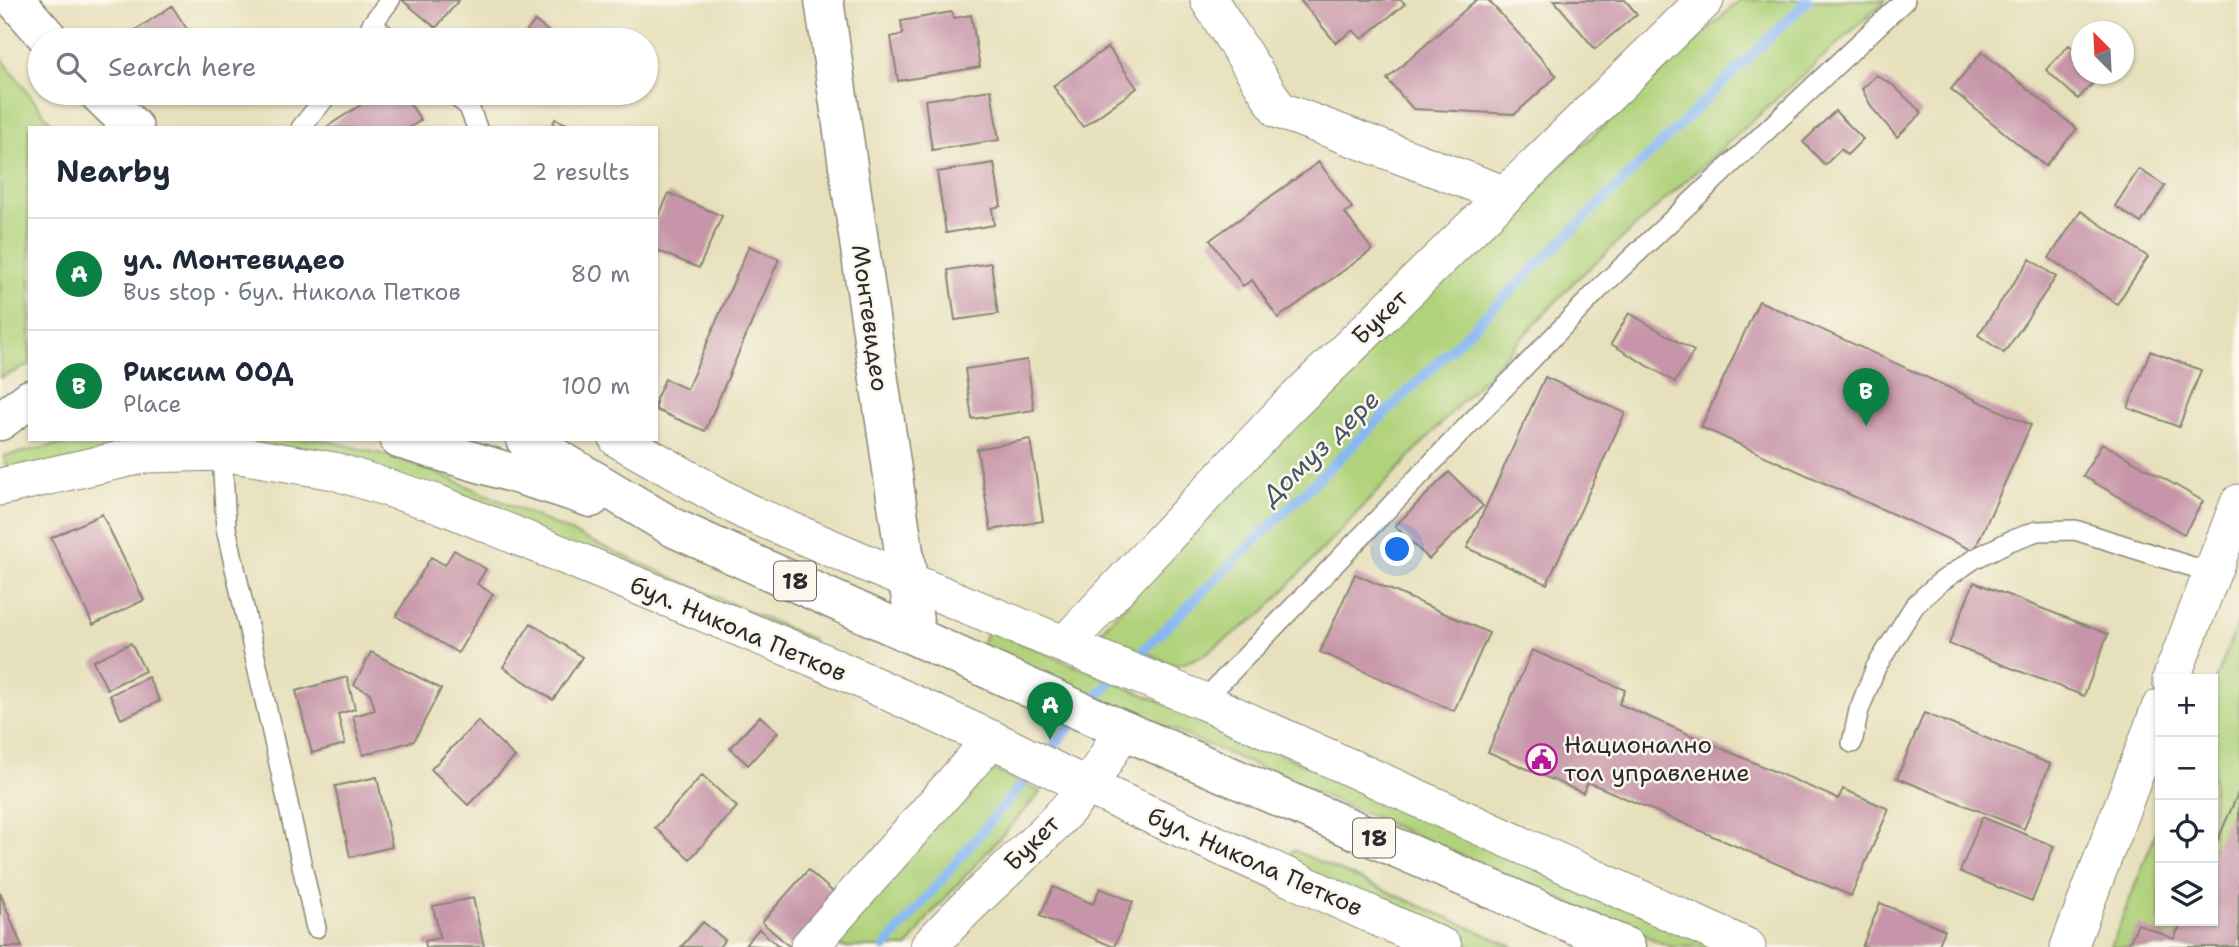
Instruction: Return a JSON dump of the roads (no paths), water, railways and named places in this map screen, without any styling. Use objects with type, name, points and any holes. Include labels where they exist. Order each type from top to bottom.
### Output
[{"type":"main road","points":[[15,0],[40,28]]},
{"type":"main road","name":"Монтевидео","points":[[824,0],[916,635]]},
{"type":"main road","points":[[82,105],[91,126]]},
{"type":"main road","points":[[110,105],[132,126]]},
{"type":"main road","points":[[0,425],[28,401]]},
{"type":"main road","points":[[0,425],[28,406]]},
{"type":"main road","points":[[0,425],[28,419]]},
{"type":"main road","points":[[0,425],[28,424]]},
{"type":"main road","points":[[406,441],[552,485],[674,528]]},
{"type":"main road","name":"18","points":[[528,441],[674,528],[1121,729],[1626,947]]},
{"type":"street","points":[[1209,0],[1279,110],[1506,195]]},
{"type":"street","name":"Букет","points":[[1074,648],[1286,410],[1705,0]]},
{"type":"street","points":[[622,441],[745,511],[908,581],[1203,701],[1747,947]]},
{"type":"street","name":"бул. Никола Петков","points":[[0,487],[147,454],[222,452],[334,471],[439,504],[816,659],[1443,947]]},
{"type":"street","points":[[2173,674],[2239,503]]},
{"type":"street","points":[[2069,947],[2155,721]]},
{"type":"street","name":"Букет","points":[[929,947],[953,919],[1055,821],[1081,783],[1112,752],[1121,729]]},
{"type":"street","points":[[809,947],[996,741]]},
{"type":"lane","points":[[371,28],[390,0]]},
{"type":"lane","points":[[1203,701],[1601,287],[1905,0]]},
{"type":"lane","points":[[303,126],[319,105]]},
{"type":"lane","points":[[467,105],[476,126]]},
{"type":"lane","points":[[222,452],[226,528],[316,928]]},
{"type":"lane","points":[[1852,743],[1859,710],[1876,667],[1915,605],[1939,583],[1973,559],[2010,541],[2037,531],[2075,530],[2212,573]]},
{"type":"waterway","name":"Домуз дере","points":[[1129,664],[1808,0]]},
{"type":"waterway","name":"Домуз дере","points":[[1088,706],[1118,675]]},
{"type":"waterway","name":"Домуз дере","points":[[885,947],[1077,718]]},
{"type":"place","name":"Риксим ООД","points":[[1866,426]]},
{"type":"place","name":"ул. Монтевидео","points":[[1050,740]]},
{"type":"place","name":"Национално тол управление","points":[[1541,759]]}]
